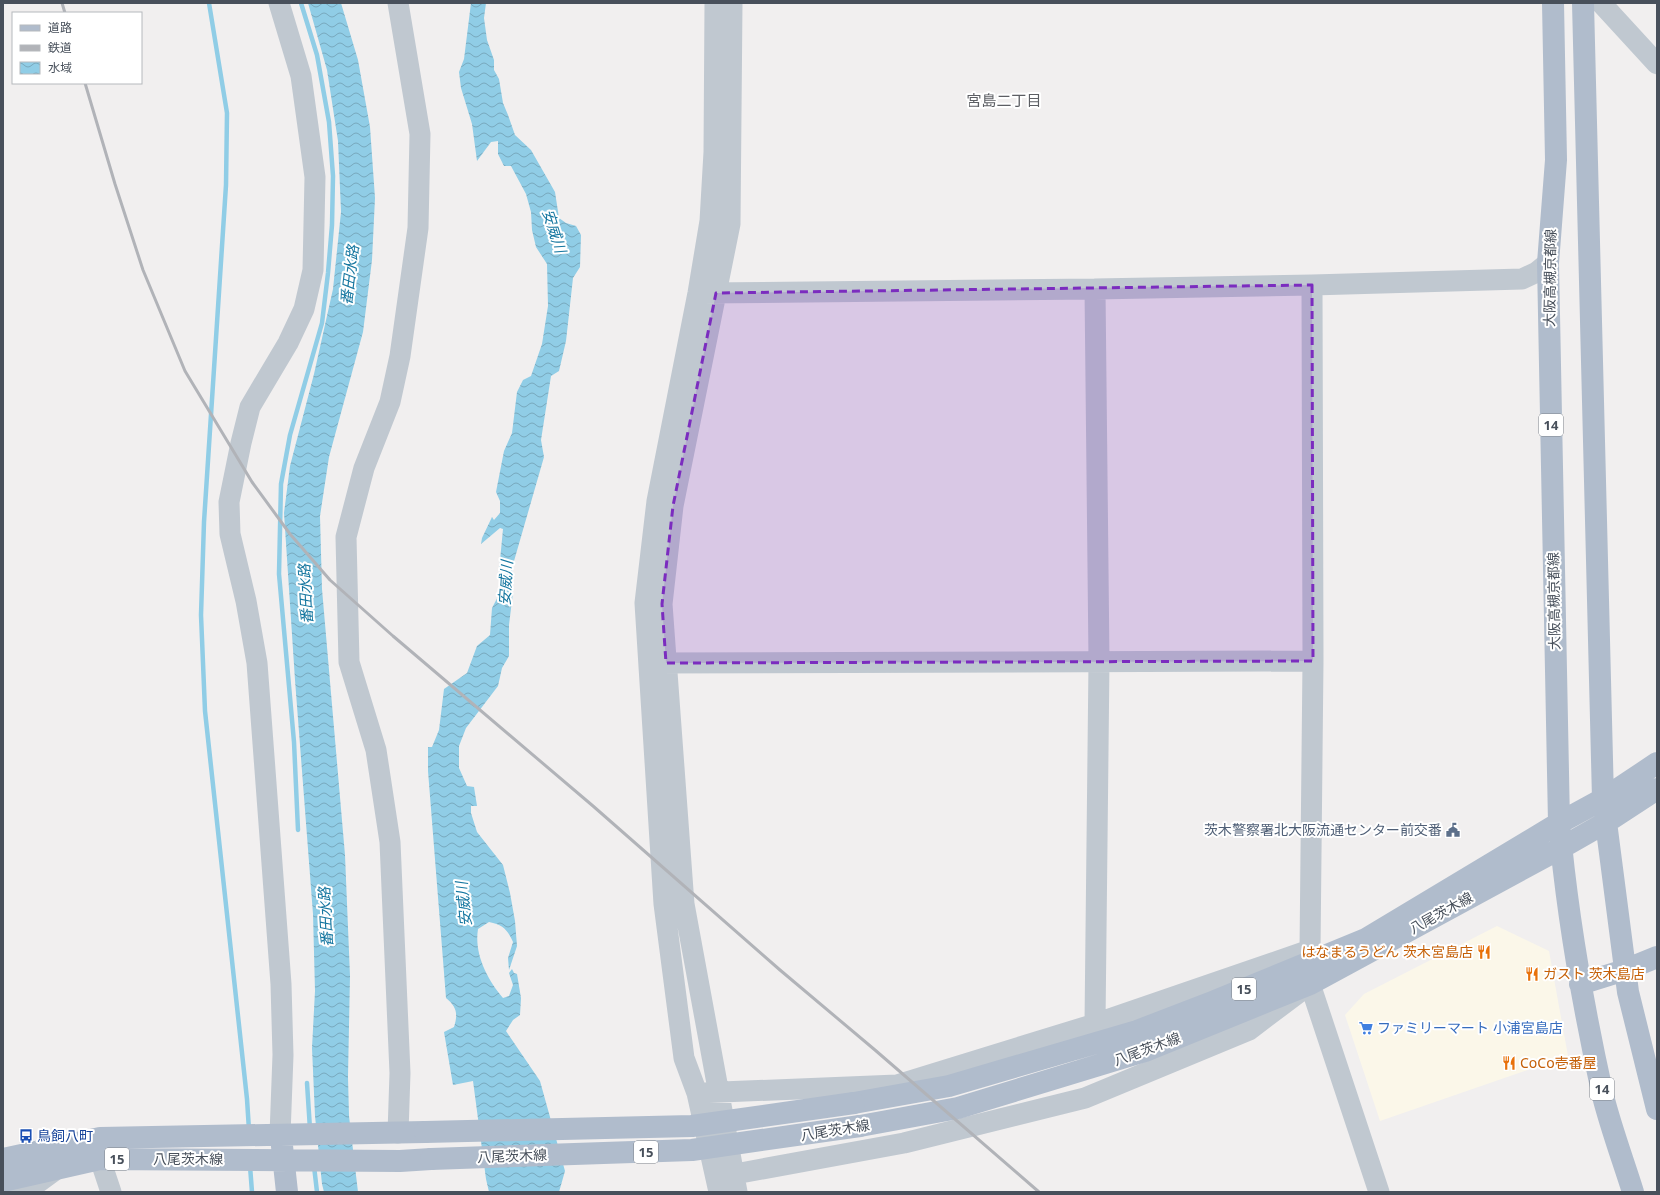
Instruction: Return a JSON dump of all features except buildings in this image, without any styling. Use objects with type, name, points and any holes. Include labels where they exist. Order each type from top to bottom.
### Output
[{"type":"main road","name":"大阪高槻京都線","points":[[1553,3],[1556,160],[1548,263],[1559,823],[1561,848],[1580,984],[1604,1097],[1633,1192]]},
{"type":"main road","points":[[1583,3],[1603,799],[1624,970],[1657,1110]]},
{"type":"main road","name":"八尾茨木線","points":[[3,1159],[232,1137],[692,1126],[854,1103],[949,1086],[1137,1031],[1215,1001],[1366,939],[1559,823],[1603,799],[1657,763]]},
{"type":"main road","name":"八尾茨木線","points":[[3,1181],[60,1167],[100,1149],[234,1159],[378,1161],[692,1150],[860,1126],[958,1108],[1145,1051],[1310,984],[1561,848],[1605,823],[1657,789]]},
{"type":"main road","points":[[1310,950],[1366,939]]},
{"type":"main road","points":[[1580,984],[1624,970],[1657,957]]},
{"type":"main road","points":[[1215,1001],[1271,964]]},
{"type":"main road","points":[[280,1135],[288,1192]]},
{"type":"street","points":[[279,3],[301,76],[315,177],[312,270],[304,309],[288,343],[250,407],[229,502],[230,534],[246,600],[257,670],[281,984],[283,1055],[280,1135]]},
{"type":"street","points":[[398,3],[420,134],[418,228],[400,356],[390,402],[364,468],[346,536],[349,662],[376,750],[390,842],[400,1073],[398,1133]]},
{"type":"street","points":[[707,293],[714,152],[715,3]]},
{"type":"street","points":[[732,3],[730,224],[707,293],[657,502],[645,603],[657,663],[684,904],[736,1183],[1085,1098],[1249,1030],[1310,984],[1379,1192]]},
{"type":"street","points":[[1601,3],[1657,64]]},
{"type":"street","points":[[707,293],[1095,289],[1522,279],[1537,272],[1548,263]]},
{"type":"street","points":[[697,1093],[897,1085],[1095,1024],[1310,950],[1313,661],[1312,285]]},
{"type":"street","points":[[1095,289],[1099,661],[1095,1024]]},
{"type":"street","points":[[657,663],[1313,661]]},
{"type":"street","points":[[657,663],[664,904],[684,1058],[697,1093],[719,1192]]},
{"type":"street","points":[[100,1149],[111,1192]]},
{"type":"street","points":[[15,1192],[32,1187],[60,1167]]},
{"type":"highlighted area","points":[[1312,285],[1313,661],[666,663],[662,604],[673,506],[716,293]]},
{"type":"shaded area","points":[[1497,926],[1549,951],[1568,1056],[1380,1121],[1345,1015],[1364,994]]},
{"type":"water","name":"番田水路","points":[[308,3],[341,3],[358,60],[370,127],[375,198],[372,260],[363,332],[329,457],[320,516],[322,589],[345,855],[350,976],[348,1077],[349,1116],[358,1192],[324,1192],[322,1184],[315,1116],[312,1048],[315,991],[313,914],[284,513],[290,466],[314,374],[333,289],[341,212],[338,141],[327,70]]},
{"type":"water","name":"安威川","points":[[471,3],[486,3],[484,18],[487,40],[494,60],[494,70],[499,79],[503,103],[515,135],[531,150],[555,192],[559,218],[566,223],[576,226],[581,235],[580,267],[573,278],[566,341],[559,371],[551,376],[541,440],[544,457],[512,568],[513,592],[509,625],[509,656],[502,668],[498,686],[466,728],[459,746],[459,768],[467,786],[474,787],[477,806],[471,806],[471,813],[477,832],[503,865],[515,921],[517,946],[509,970],[508,958],[513,942],[509,934],[501,926],[489,922],[478,929],[477,938],[480,957],[492,983],[503,998],[509,996],[513,985],[509,973],[512,969],[514,973],[517,974],[521,998],[520,1015],[513,1020],[506,1031],[540,1081],[565,1171],[559,1192],[489,1192],[473,1081],[453,1085],[444,1032],[454,1027],[456,1011],[446,998],[428,771],[428,747],[432,747],[439,730],[444,689],[467,673],[477,646],[490,635],[492,608],[503,587],[499,571],[503,529],[500,528],[481,544],[482,538],[492,517],[494,520],[500,513],[500,501],[496,492],[504,451],[512,433],[517,392],[523,380],[531,376],[542,344],[548,306],[547,264],[536,247],[532,230],[531,212],[526,194],[511,166],[504,166],[498,154],[498,141],[491,142],[477,161],[472,124],[461,88],[459,72],[464,59]]},
{"type":"waterway","points":[[209,3],[227,113],[226,185],[204,522],[201,615],[205,711],[247,1099],[249,1130]]},
{"type":"waterway","points":[[298,830],[294,742],[279,574],[281,484],[290,435],[322,323],[332,225],[333,176],[329,122],[317,55],[301,3]]},
{"type":"waterway","points":[[307,1083],[310,1129]]},
{"type":"waterway","points":[[250,1166],[252,1192]]},
{"type":"waterway","points":[[314,1166],[317,1192]]},
{"type":"railway","points":[[62,3],[65,12]]},
{"type":"railway","points":[[85,84],[115,184],[143,270],[185,371],[252,482],[290,534],[330,580],[393,636],[593,806],[780,970],[1039,1192]]},
{"type":"place","name":"茨木警察署北大阪流通センター前交番","points":[[1453,830]]},
{"type":"place","name":"はなまるうどん 茨木宮島店","points":[[1484,952]]},
{"type":"place","name":"ガスト 茨木島店","points":[[1532,974]]},
{"type":"place","name":"ファミリーマート 小浦宮島店","points":[[1366,1028]]},
{"type":"place","name":"CoCo壱番屋","points":[[1509,1063]]},
{"type":"place","name":"鳥飼八町","points":[[26,1136]]},
{"type":"district","name":"宮島二丁目","points":[[1004,101]]}]
